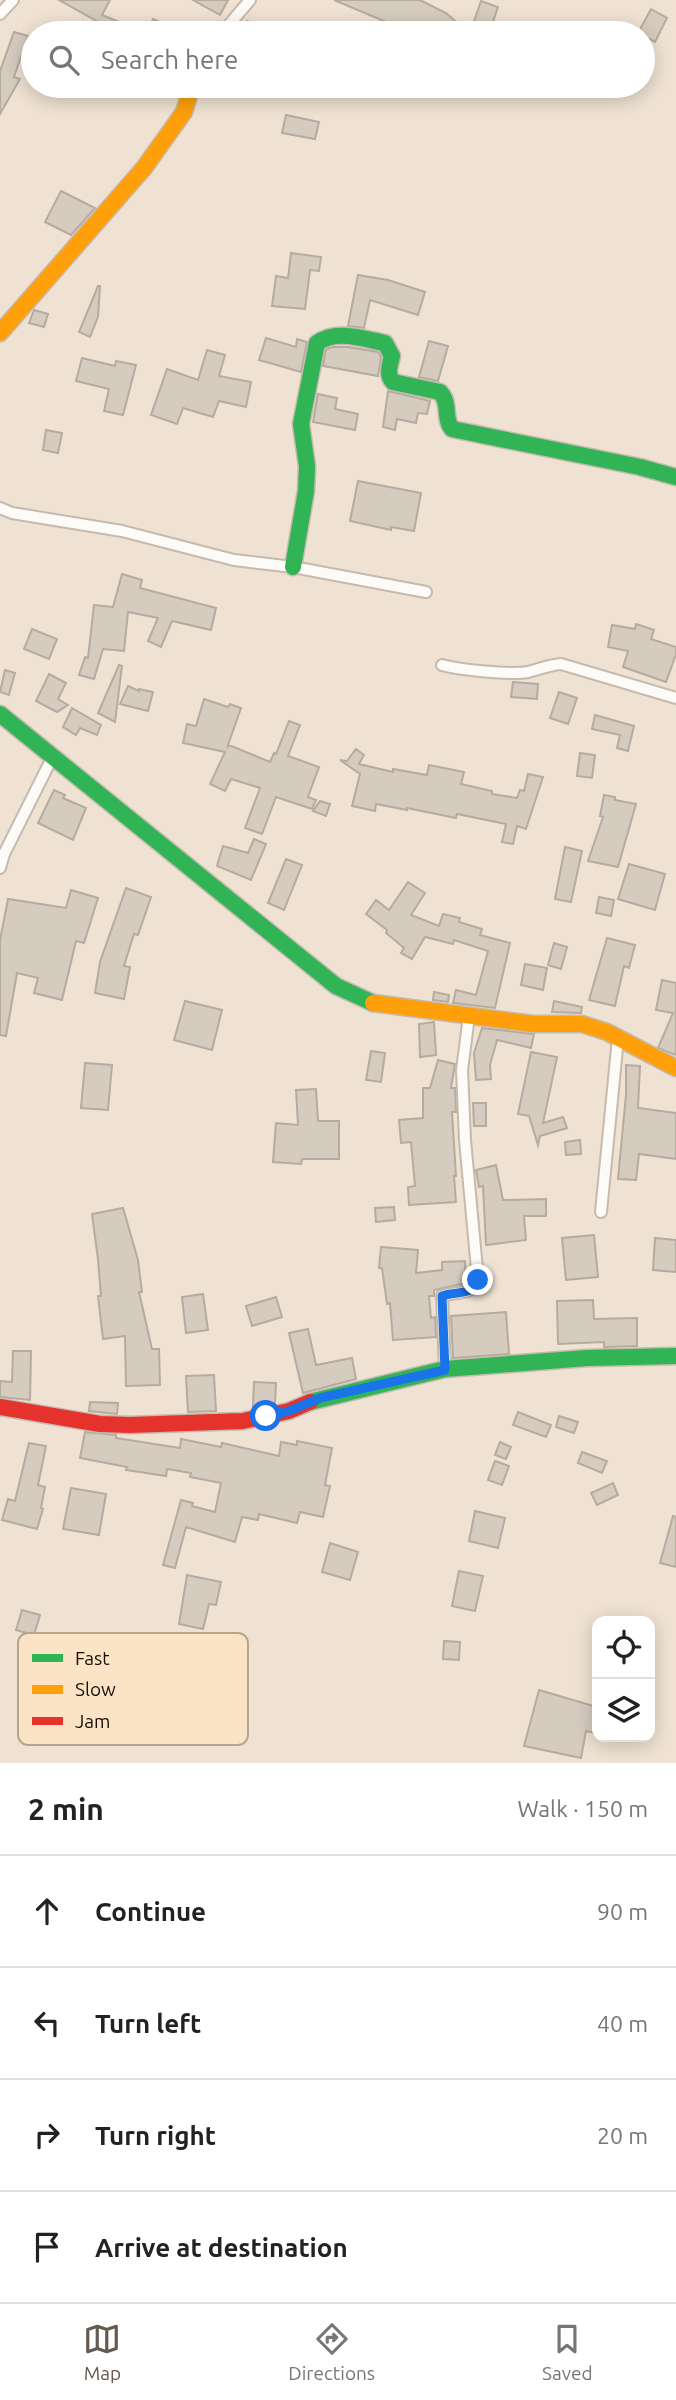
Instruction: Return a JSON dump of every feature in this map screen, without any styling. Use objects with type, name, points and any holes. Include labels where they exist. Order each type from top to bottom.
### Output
[{"type":"street","points":[[0,14],[13,0]]},
{"type":"street","points":[[232,21],[250,0]]},
{"type":"street","points":[[0,333],[144,168],[184,112],[188,98]]},
{"type":"street","points":[[293,567],[306,491],[307,466],[301,424],[317,343],[323,337],[333,335],[385,343],[392,356],[388,374],[390,379],[444,395],[447,423],[452,429],[640,467],[676,477]]},
{"type":"street","points":[[0,508],[12,513],[122,531],[233,560],[293,567],[426,592]]},
{"type":"street","points":[[442,665],[459,670],[527,672],[561,664],[676,698]]},
{"type":"street","points":[[0,714],[336,986],[373,1003],[533,1024],[584,1024],[618,1038],[676,1069]]},
{"type":"street","points":[[0,868],[4,854],[53,756]]},
{"type":"street","points":[[445,1370],[442,1296],[471,1291],[478,1280],[465,1140],[462,1070],[469,1016]]},
{"type":"street","points":[[601,1212],[618,1038]]},
{"type":"street","points":[[0,1407],[100,1424],[243,1421],[289,1411],[320,1398],[445,1370],[587,1358],[676,1356]]},
{"type":"building","points":[[59,0],[110,0],[102,15],[117,21],[97,21]]},
{"type":"building","points":[[193,0],[228,0],[220,15]]},
{"type":"building","points":[[334,0],[420,0],[446,13],[455,21],[384,21]]},
{"type":"building","points":[[481,1],[498,7],[493,21],[474,21]]},
{"type":"building","points":[[651,9],[667,18],[655,42],[655,21],[644,21]]},
{"type":"building","points":[[14,32],[21,34],[21,56],[14,77],[20,79],[0,114],[0,71]]},
{"type":"building","points":[[286,115],[319,122],[315,139],[282,133]]},
{"type":"building","points":[[61,191],[95,208],[71,235],[45,222]]},
{"type":"building","points":[[291,253],[321,257],[319,271],[310,270],[305,309],[272,306],[276,276],[288,278]]},
{"type":"building","points":[[358,275],[388,280],[425,292],[418,315],[370,300],[364,328],[348,326]]},
{"type":"building","points":[[98,286],[98,317],[90,337],[79,332]]},
{"type":"building","points":[[34,310],[48,314],[44,327],[29,323]]},
{"type":"building","points":[[266,338],[296,347],[297,339],[307,342],[301,372],[259,360]]},
{"type":"building","points":[[429,341],[448,346],[438,381],[419,377]]},
{"type":"building","points":[[333,347],[378,352],[381,357],[378,376],[323,366],[326,349]]},
{"type":"building","points":[[207,350],[225,355],[219,376],[251,382],[246,407],[219,401],[213,417],[183,408],[177,424],[151,415],[167,369],[198,380]]},
{"type":"building","points":[[82,358],[115,366],[116,361],[136,365],[123,415],[104,411],[109,389],[76,381]]},
{"type":"building","points":[[388,391],[430,401],[427,414],[418,413],[416,423],[397,419],[395,430],[383,427]]},
{"type":"building","points":[[318,394],[337,398],[335,409],[358,414],[355,430],[313,422]]},
{"type":"building","points":[[46,430],[62,433],[58,453],[43,450]]},
{"type":"building","points":[[358,481],[421,493],[414,531],[391,527],[391,530],[350,521]]},
{"type":"building","points":[[122,574],[142,580],[140,588],[216,608],[211,630],[172,621],[161,647],[148,641],[158,618],[128,612],[124,651],[103,649],[94,679],[79,675],[85,657],[88,658],[94,605],[113,607]]},
{"type":"building","points":[[636,624],[654,630],[651,639],[676,647],[666,682],[623,667],[628,651],[608,647],[612,625],[635,629]]},
{"type":"building","points":[[32,629],[57,639],[49,659],[24,649]]},
{"type":"building","points":[[119,665],[122,666],[115,722],[98,713]]},
{"type":"building","points":[[5,670],[15,673],[9,695],[0,692]]},
{"type":"building","points":[[49,674],[66,683],[58,699],[68,705],[57,712],[36,701]]},
{"type":"building","points":[[513,682],[538,684],[537,699],[511,697]]},
{"type":"building","points":[[128,686],[139,691],[153,692],[148,711],[120,704]]},
{"type":"building","points":[[559,692],[577,698],[568,724],[550,718]]},
{"type":"building","points":[[204,699],[228,707],[230,704],[241,708],[227,748],[229,745],[270,762],[289,721],[300,725],[288,756],[319,767],[308,797],[316,800],[312,809],[276,797],[262,834],[245,828],[260,788],[231,779],[225,791],[210,784],[225,752],[183,743],[187,724],[196,726]]},
{"type":"building","points":[[72,708],[101,725],[97,735],[80,728],[76,735],[63,727]]},
{"type":"building","points":[[595,715],[634,726],[628,751],[617,748],[620,735],[592,729]]},
{"type":"building","points":[[356,749],[364,755],[359,764],[393,772],[393,769],[427,775],[429,765],[464,772],[461,784],[492,791],[492,794],[517,798],[520,790],[524,791],[528,774],[543,777],[526,829],[517,826],[513,844],[502,842],[506,824],[457,814],[456,818],[376,804],[375,811],[352,806],[360,774],[340,760],[347,761]]},
{"type":"building","points":[[580,753],[595,755],[592,778],[577,776]]},
{"type":"building","points":[[54,790],[65,795],[63,798],[86,808],[73,840],[38,823]]},
{"type":"building","points":[[604,795],[636,804],[618,867],[588,861],[603,817],[600,816]]},
{"type":"building","points":[[320,801],[330,804],[326,816],[313,811]]},
{"type":"building","points":[[254,839],[266,844],[251,880],[217,866],[223,846],[248,853]]},
{"type":"building","points":[[565,847],[582,851],[571,902],[555,899]]},
{"type":"building","points":[[286,859],[302,865],[284,910],[268,903]]},
{"type":"building","points":[[629,864],[665,874],[655,910],[618,899]]},
{"type":"building","points":[[408,882],[425,893],[411,915],[439,926],[443,914],[460,918],[459,922],[482,929],[480,935],[510,943],[495,1008],[453,1003],[456,990],[476,995],[488,951],[454,940],[453,944],[425,937],[412,959],[401,953],[404,948],[366,914],[376,900],[389,910]]},
{"type":"building","points":[[126,888],[151,897],[138,935],[134,934],[124,966],[130,967],[124,999],[95,993],[100,962]]},
{"type":"building","points":[[71,890],[98,898],[84,943],[76,941],[62,1000],[34,993],[38,978],[17,973],[6,1036],[0,1035],[0,940],[8,899],[66,908]]},
{"type":"building","points":[[599,897],[614,900],[611,916],[596,913]]},
{"type":"building","points":[[607,938],[635,945],[629,968],[624,966],[615,1006],[589,1000]]},
{"type":"building","points":[[554,943],[567,947],[561,969],[548,965]]},
{"type":"building","points":[[525,964],[547,968],[543,990],[521,985]]},
{"type":"building","points":[[662,980],[676,983],[676,1055],[658,1048],[673,1013],[656,1010]]},
{"type":"building","points":[[434,992],[449,995],[448,1002],[433,1000]]},
{"type":"building","points":[[185,1001],[222,1010],[212,1050],[174,1040]]},
{"type":"building","points":[[554,1001],[582,1007],[581,1013],[552,1012]]},
{"type":"building","points":[[434,1022],[436,1055],[420,1057],[419,1024]]},
{"type":"building","points":[[482,1028],[534,1034],[531,1048],[497,1040],[490,1065],[491,1079],[476,1080],[474,1053]]},
{"type":"building","points":[[371,1051],[385,1053],[381,1082],[366,1080]]},
{"type":"building","points":[[531,1052],[557,1057],[543,1123],[563,1117],[567,1128],[540,1136],[538,1145],[529,1116],[518,1114]]},
{"type":"building","points":[[438,1060],[455,1064],[451,1088],[455,1088],[456,1112],[452,1112],[456,1202],[409,1205],[408,1187],[415,1186],[411,1142],[401,1143],[399,1120],[423,1118],[423,1088],[430,1088]]},
{"type":"building","points":[[85,1063],[112,1065],[108,1110],[81,1108]]},
{"type":"building","points":[[626,1065],[640,1066],[638,1108],[676,1113],[676,1159],[639,1154],[636,1180],[618,1179],[626,1095]]},
{"type":"building","points":[[316,1089],[318,1121],[339,1121],[339,1159],[302,1159],[301,1164],[273,1162],[276,1123],[298,1125],[296,1090]]},
{"type":"building","points":[[473,1103],[486,1103],[486,1126],[474,1126]]},
{"type":"building","points":[[580,1140],[581,1154],[566,1155],[565,1142]]},
{"type":"building","points":[[496,1165],[503,1200],[546,1199],[546,1216],[524,1216],[526,1240],[486,1245],[483,1186],[479,1187],[476,1170]]},
{"type":"building","points":[[394,1207],[395,1220],[376,1222],[375,1208]]},
{"type":"building","points":[[123,1208],[138,1260],[142,1292],[139,1292],[152,1349],[159,1349],[160,1385],[126,1386],[125,1336],[103,1339],[92,1214]]},
{"type":"building","points":[[594,1235],[598,1277],[566,1280],[562,1238]]},
{"type":"building","points":[[655,1238],[676,1240],[676,1272],[653,1270]]},
{"type":"building","points":[[381,1247],[418,1250],[416,1273],[442,1270],[442,1262],[465,1261],[466,1283],[434,1290],[434,1296],[429,1296],[431,1318],[435,1317],[436,1337],[393,1340],[390,1303],[387,1304],[382,1268],[379,1268]]},
{"type":"building","points":[[203,1294],[208,1330],[186,1333],[182,1297]]},
{"type":"building","points":[[276,1297],[282,1317],[252,1326],[246,1306]]},
{"type":"building","points":[[593,1300],[594,1319],[637,1318],[637,1346],[604,1347],[604,1342],[558,1344],[557,1301]]},
{"type":"building","points":[[506,1312],[509,1354],[453,1358],[451,1316]]},
{"type":"building","points":[[308,1329],[316,1365],[352,1358],[356,1379],[303,1393],[289,1333]]},
{"type":"building","points":[[13,1351],[31,1351],[30,1400],[0,1397],[0,1381],[12,1382]]},
{"type":"building","points":[[214,1375],[216,1411],[188,1412],[186,1376]]},
{"type":"building","points":[[254,1382],[276,1383],[275,1403],[253,1406]]},
{"type":"building","points":[[90,1402],[118,1403],[117,1414],[89,1411]]},
{"type":"building","points":[[518,1412],[551,1425],[546,1437],[513,1425]]},
{"type":"building","points":[[559,1416],[578,1422],[574,1433],[556,1427]]},
{"type":"building","points":[[85,1432],[116,1435],[116,1438],[180,1448],[181,1439],[221,1447],[222,1443],[279,1456],[281,1442],[297,1445],[297,1441],[332,1448],[325,1485],[330,1486],[323,1517],[300,1512],[297,1523],[259,1514],[258,1520],[242,1517],[235,1542],[186,1527],[175,1568],[163,1565],[181,1500],[215,1512],[221,1483],[190,1477],[191,1473],[167,1469],[166,1476],[126,1470],[127,1467],[80,1458]]},
{"type":"building","points":[[500,1442],[511,1447],[506,1459],[495,1455]]},
{"type":"building","points":[[29,1443],[46,1446],[38,1485],[45,1487],[43,1509],[37,1529],[2,1520],[8,1499],[15,1501]]},
{"type":"building","points":[[582,1452],[607,1461],[602,1473],[578,1463]]},
{"type":"building","points":[[495,1461],[509,1466],[502,1485],[488,1480]]},
{"type":"building","points":[[613,1483],[618,1495],[597,1505],[591,1493]]},
{"type":"building","points":[[71,1488],[106,1494],[99,1535],[63,1529]]},
{"type":"building","points":[[475,1511],[505,1518],[498,1548],[469,1541]]},
{"type":"building","points":[[673,1516],[676,1517],[676,1567],[660,1563]]},
{"type":"building","points":[[330,1543],[358,1552],[350,1580],[322,1572]]},
{"type":"building","points":[[459,1571],[483,1576],[475,1611],[452,1606]]},
{"type":"building","points":[[187,1575],[221,1582],[216,1605],[209,1604],[203,1629],[179,1624]]},
{"type":"building","points":[[22,1610],[40,1615],[35,1633],[16,1630]]},
{"type":"building","points":[[444,1641],[460,1642],[459,1660],[443,1659]]},
{"type":"building","points":[[539,1690],[592,1706],[592,1732],[586,1731],[581,1758],[524,1746]]},
{"type":"traffic: fast","points":[[293,567],[306,491],[307,466],[301,424],[317,343],[333,337],[350,336],[385,343],[392,356],[389,373],[393,382],[440,392],[452,429],[640,467],[676,477]]},
{"type":"traffic: fast","points":[[0,714],[336,986],[373,1003]]},
{"type":"traffic: fast","points":[[310,1402],[445,1369],[587,1358],[676,1356]]},
{"type":"traffic: slow","points":[[0,333],[144,168],[184,112],[188,98]]},
{"type":"traffic: slow","points":[[373,1003],[533,1024],[582,1024],[607,1032],[676,1068]]},
{"type":"traffic: jam","points":[[0,1407],[100,1424],[130,1425],[243,1421],[289,1411],[310,1402]]},
{"type":"route","points":[[266,1416],[289,1411],[320,1398],[445,1370],[442,1296],[471,1291],[478,1280]]}]
